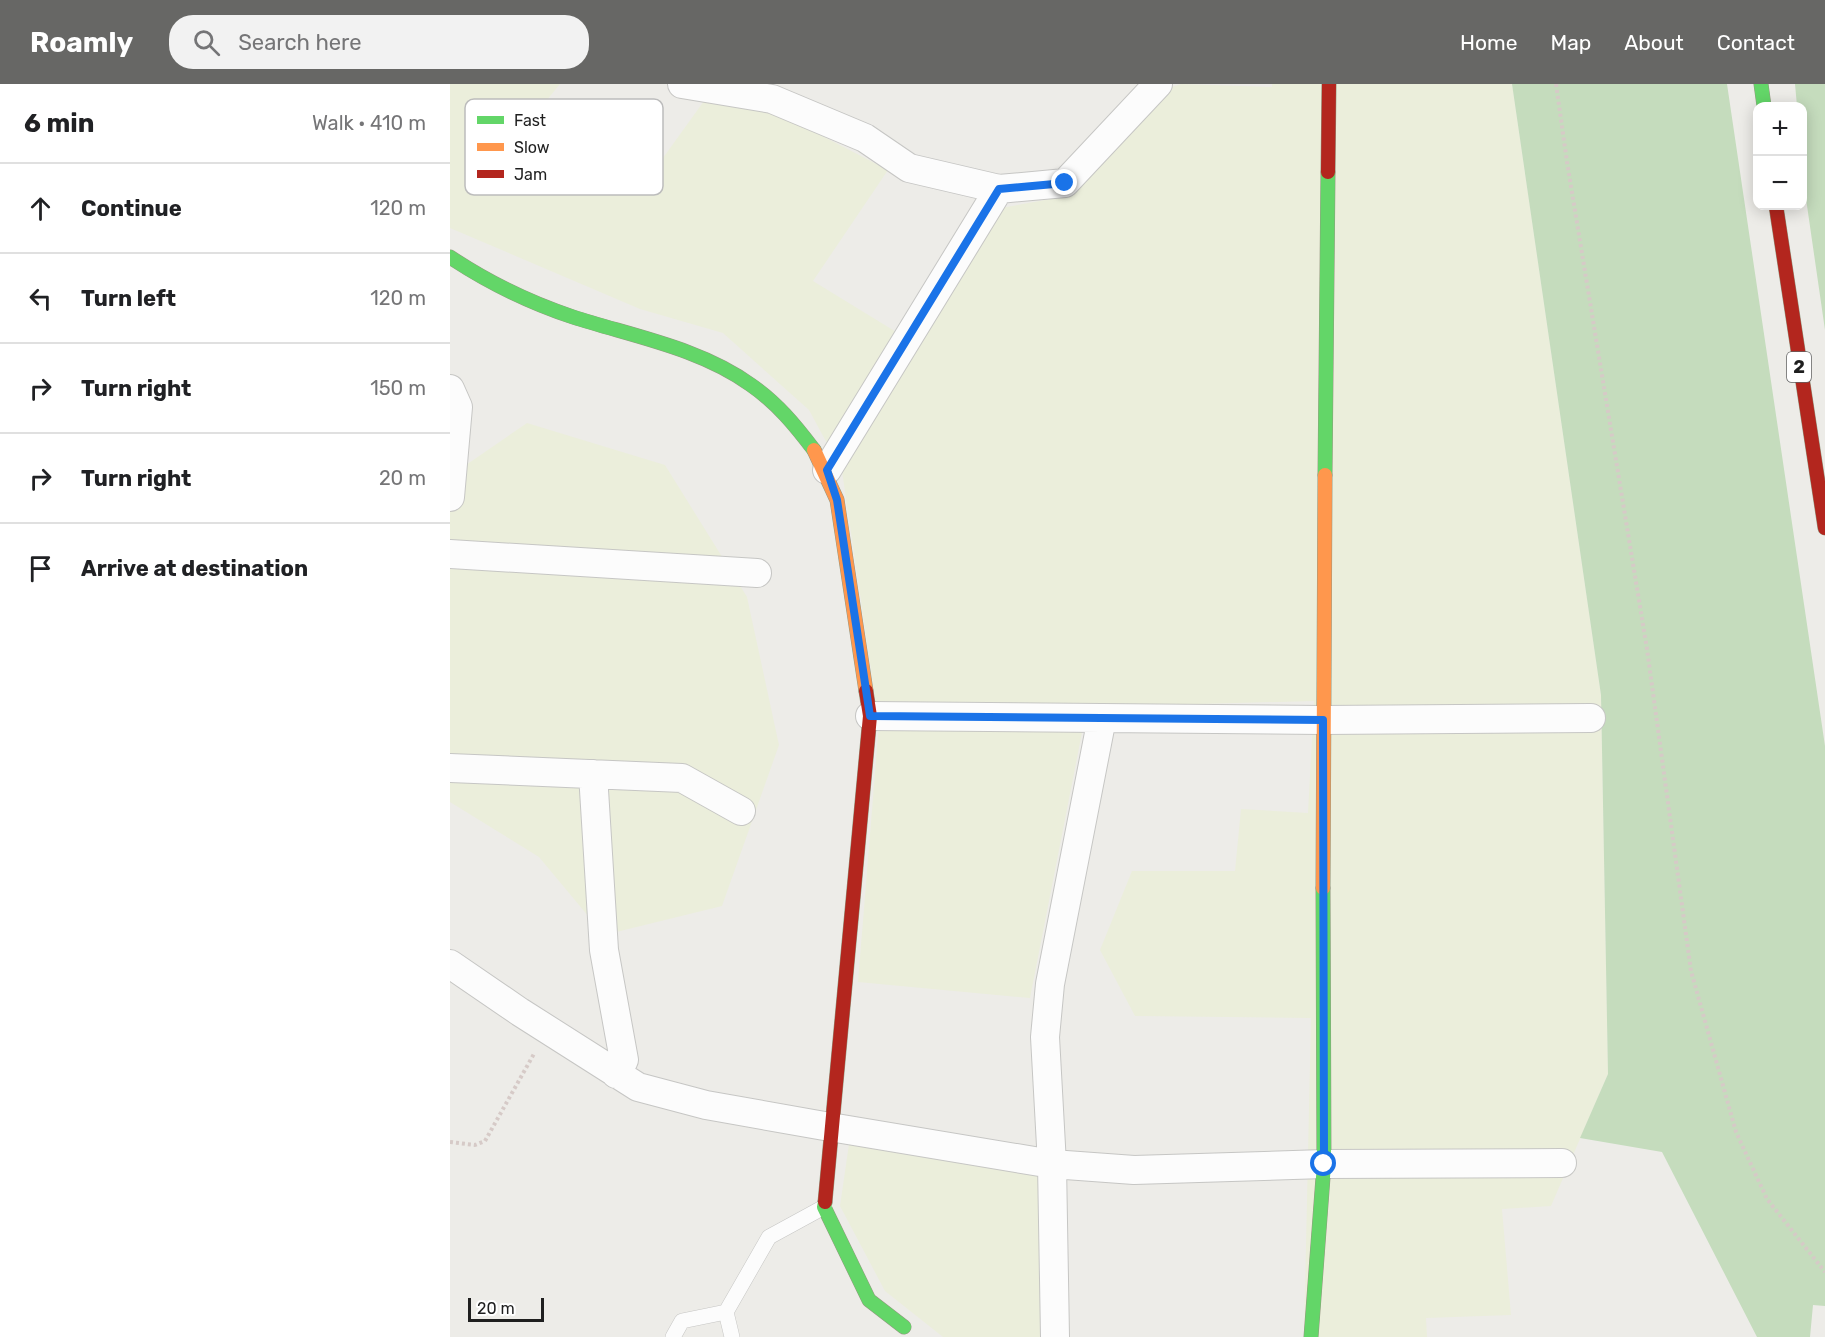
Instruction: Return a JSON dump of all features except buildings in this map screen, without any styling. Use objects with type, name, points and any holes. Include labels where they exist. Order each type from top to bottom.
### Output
[{"type":"street","points":[[682,84],[772,99],[865,138],[909,168],[999,189],[1065,183],[1158,84]]},
{"type":"street","points":[[1311,1337],[1324,1164],[1323,720],[1329,84]]},
{"type":"street","points":[[1761,84],[1763,102]]},
{"type":"street","points":[[827,470],[999,189]]},
{"type":"street","name":"2","points":[[1777,210],[1825,528]]},
{"type":"street","points":[[450,257],[525,300],[717,363],[767,394],[796,424],[827,470],[837,500],[870,716],[824,1207],[869,1300],[903,1328]]},
{"type":"street","points":[[450,389],[458,407],[450,480]]},
{"type":"street","points":[[450,554],[757,573]]},
{"type":"street","points":[[870,716],[1323,720],[1591,718]]},
{"type":"street","points":[[1055,1337],[1052,1164],[1045,1037],[1050,984],[1102,718]]},
{"type":"street","points":[[450,768],[682,778],[741,811]]},
{"type":"street","points":[[593,774],[604,950],[624,1060],[616,1074]]},
{"type":"street","points":[[450,964],[547,1030],[638,1087],[695,1102],[830,1127],[1052,1164],[1134,1170],[1324,1164],[1562,1164]]},
{"type":"lane","points":[[732,1337],[726,1312],[769,1237],[824,1207]]},
{"type":"lane","points":[[673,1337],[682,1321],[726,1312]]},
{"type":"path","points":[[1556,84],[1568,174],[1647,648],[1691,971],[1736,1132],[1767,1199],[1825,1272]]},
{"type":"path","points":[[450,1142],[475,1146],[485,1141],[547,1030]]},
{"type":"green space","points":[[450,84],[560,84],[548,99],[465,99],[465,195],[663,195],[663,158],[704,101],[774,111],[888,170],[813,281],[919,346],[1001,208],[1056,198],[1080,186],[1166,89],[1181,84],[1272,87],[1272,84],[1512,84],[1601,695],[1608,1074],[1551,1206],[1502,1209],[1511,1315],[1426,1318],[1427,1337],[1304,1337],[1311,1018],[1135,1016],[1100,950],[1132,871],[1235,871],[1241,809],[1308,813],[1314,701],[1087,707],[1030,998],[858,982],[879,724],[842,471],[809,410],[723,333],[640,309],[450,228]]},
{"type":"green space","points":[[1512,84],[1727,84],[1825,746],[1825,1306],[1813,1305],[1810,1337],[1757,1337],[1662,1152],[1580,1138],[1608,1074],[1601,695]]},
{"type":"green space","points":[[1795,84],[1825,84],[1825,330],[1807,206],[1807,102],[1797,102]]},
{"type":"green space","points":[[527,423],[665,465],[747,597],[779,745],[722,906],[604,935],[539,857],[450,802],[450,468],[466,465]]},
{"type":"green space","points":[[849,1144],[1047,1175],[1044,1337],[943,1337],[885,1291],[840,1206]]},
{"type":"traffic: fast","points":[[1761,84],[1763,102]]},
{"type":"traffic: fast","points":[[1325,475],[1328,172]]},
{"type":"traffic: fast","points":[[450,257],[479,275],[540,305],[688,352],[731,372],[777,407],[814,450]]},
{"type":"traffic: fast","points":[[1311,1337],[1324,1164],[1323,888]]},
{"type":"traffic: fast","points":[[825,1202],[824,1207],[869,1300],[904,1327]]},
{"type":"traffic: slow","points":[[814,450],[837,500],[866,691]]},
{"type":"traffic: slow","points":[[1323,888],[1325,475]]},
{"type":"traffic: jam","points":[[1328,172],[1329,84]]},
{"type":"traffic: jam","points":[[1777,210],[1825,528]]},
{"type":"traffic: jam","points":[[825,1202],[870,716],[866,691]]},
{"type":"route","points":[[1065,183],[999,189],[827,470],[837,500],[870,716],[1323,720],[1324,1164]]}]
